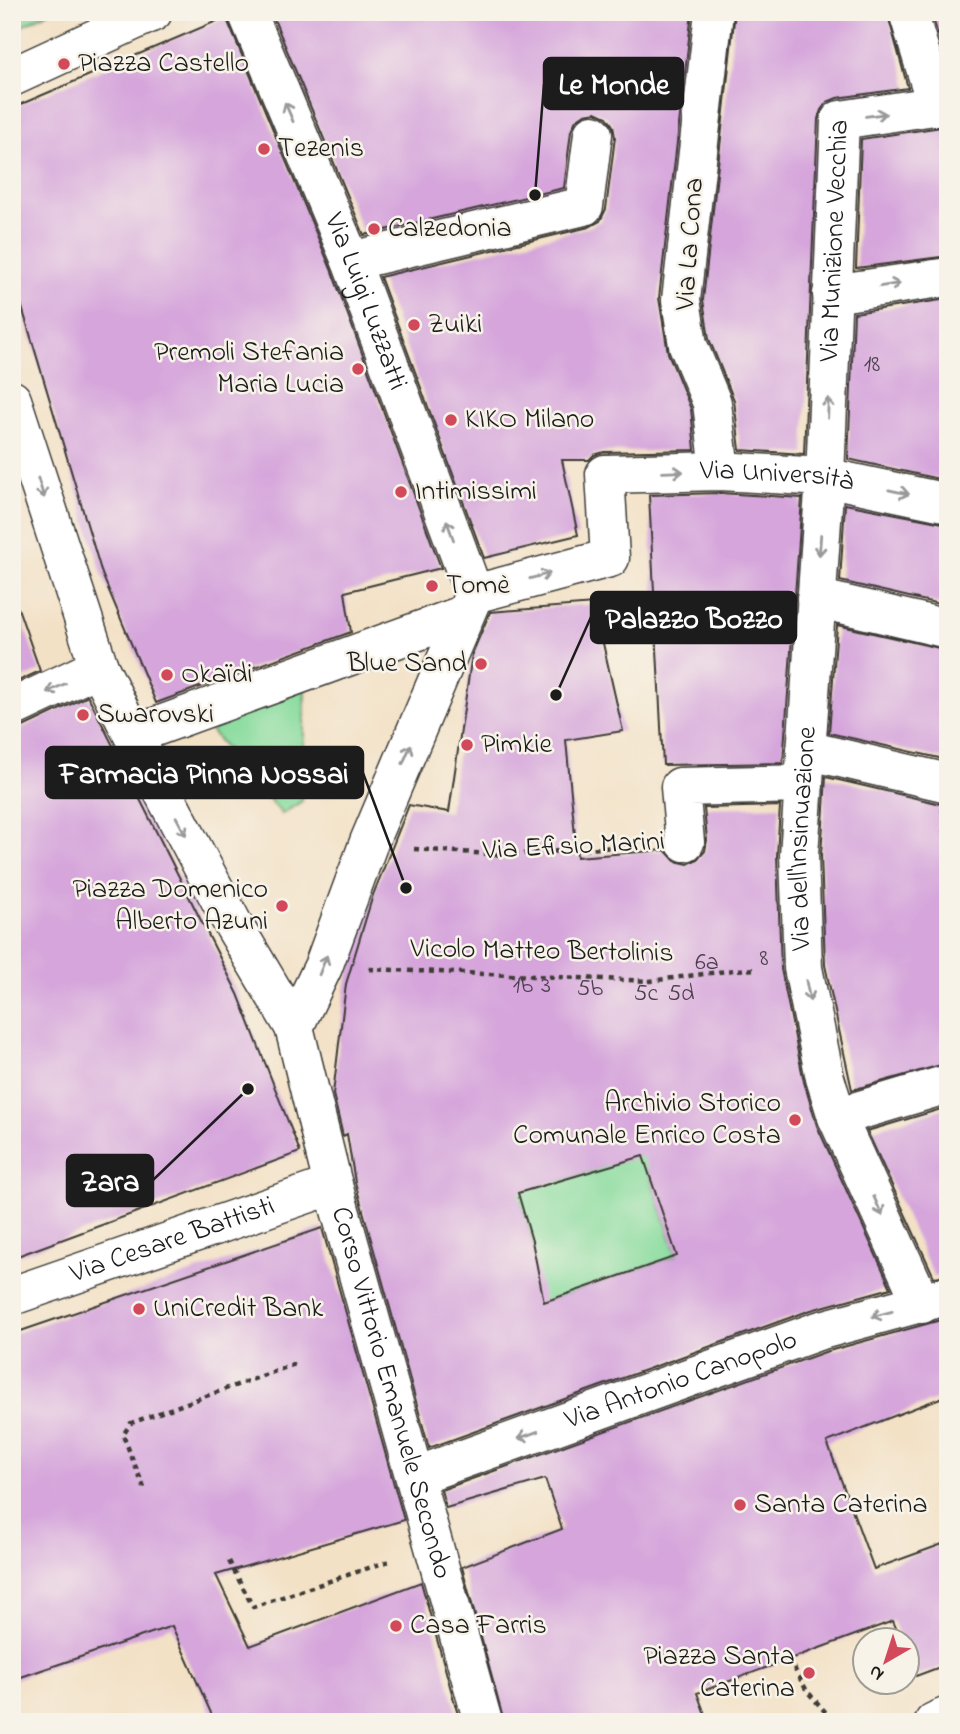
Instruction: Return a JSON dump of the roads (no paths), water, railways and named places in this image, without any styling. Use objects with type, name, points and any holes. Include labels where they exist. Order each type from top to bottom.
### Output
[{"type":"street","points":[[12,77],[153,12]]},
{"type":"street","name":"Via Luigi Luzzatti","points":[[247,12],[351,261],[470,604]]},
{"type":"street","name":"Via La Cona","points":[[714,12],[681,300],[688,345],[712,403],[720,471]]},
{"type":"street","name":"Via Munizione Vecchia","points":[[825,477],[840,120],[943,105],[908,12]]},
{"type":"street","points":[[351,261],[584,206],[593,134]]},
{"type":"street","points":[[832,294],[948,277]]},
{"type":"street","points":[[13,407],[99,667],[234,926],[294,1027],[333,1185]]},
{"type":"street","name":"Via Università","points":[[470,604],[610,558],[605,474],[720,471],[825,477],[948,503]]},
{"type":"street","name":"Via dell'Insinuazione","points":[[825,477],[799,855],[803,968],[825,1079],[837,1117],[935,1300]]},
{"type":"street","points":[[816,598],[948,629]]},
{"type":"street","points":[[129,729],[470,604]]},
{"type":"street","points":[[294,1027],[323,967],[369,842],[470,604]]},
{"type":"street","points":[[12,709],[99,667]]},
{"type":"street","points":[[805,767],[948,783]]},
{"type":"street","name":"Via Efisio Marini","points":[[685,842],[680,787],[805,767]]},
{"type":"street","points":[[837,1117],[948,1084]]},
{"type":"street","name":"Via Cesare Battisti","points":[[12,1296],[333,1185]]},
{"type":"street","name":"Corso Vittorio Emanuele Secondo","points":[[333,1185],[483,1722]]},
{"type":"street","name":"Via Antonio Canopolo","points":[[416,1476],[818,1331],[935,1300]]},
{"type":"street","points":[[934,1722],[948,1716]]},
{"type":"place","name":"Piazza Castello","points":[[64,64]]},
{"type":"place","name":"Tezenis","points":[[264,149]]},
{"type":"place","name":"Le Monde","points":[[535,195]]},
{"type":"place","name":"Calzedonia","points":[[374,229]]},
{"type":"place","name":"Zuiki","points":[[414,325]]},
{"type":"place","name":"Premoli Stefania Maria Lucia","points":[[358,369]]},
{"type":"place","name":"KIKO Milano","points":[[451,420]]},
{"type":"place","name":"Intimissimi","points":[[401,492]]},
{"type":"place","name":"Tomè","points":[[432,586]]},
{"type":"place","name":"Blue Sand","points":[[481,664]]},
{"type":"place","name":"Okaïdi","points":[[167,675]]},
{"type":"place","name":"Palazzo Bozzo","points":[[556,695]]},
{"type":"place","name":"Swarovski","points":[[83,715]]},
{"type":"place","name":"Pimkie","points":[[467,745]]},
{"type":"place","name":"Farmacia Pinna Nossai","points":[[406,888]]},
{"type":"place","name":"Piazza Domenico Alberto Azuni","points":[[282,906]]},
{"type":"place","name":"Zara","points":[[248,1089]]},
{"type":"place","name":"Archivio Storico Comunale Enrico Costa","points":[[795,1120]]},
{"type":"place","name":"UniCredit Bank","points":[[139,1309]]},
{"type":"place","name":"Santa Caterina","points":[[740,1505]]},
{"type":"place","name":"Casa Farris","points":[[396,1626]]},
{"type":"place","name":"Piazza Santa Caterina","points":[[809,1673]]}]
